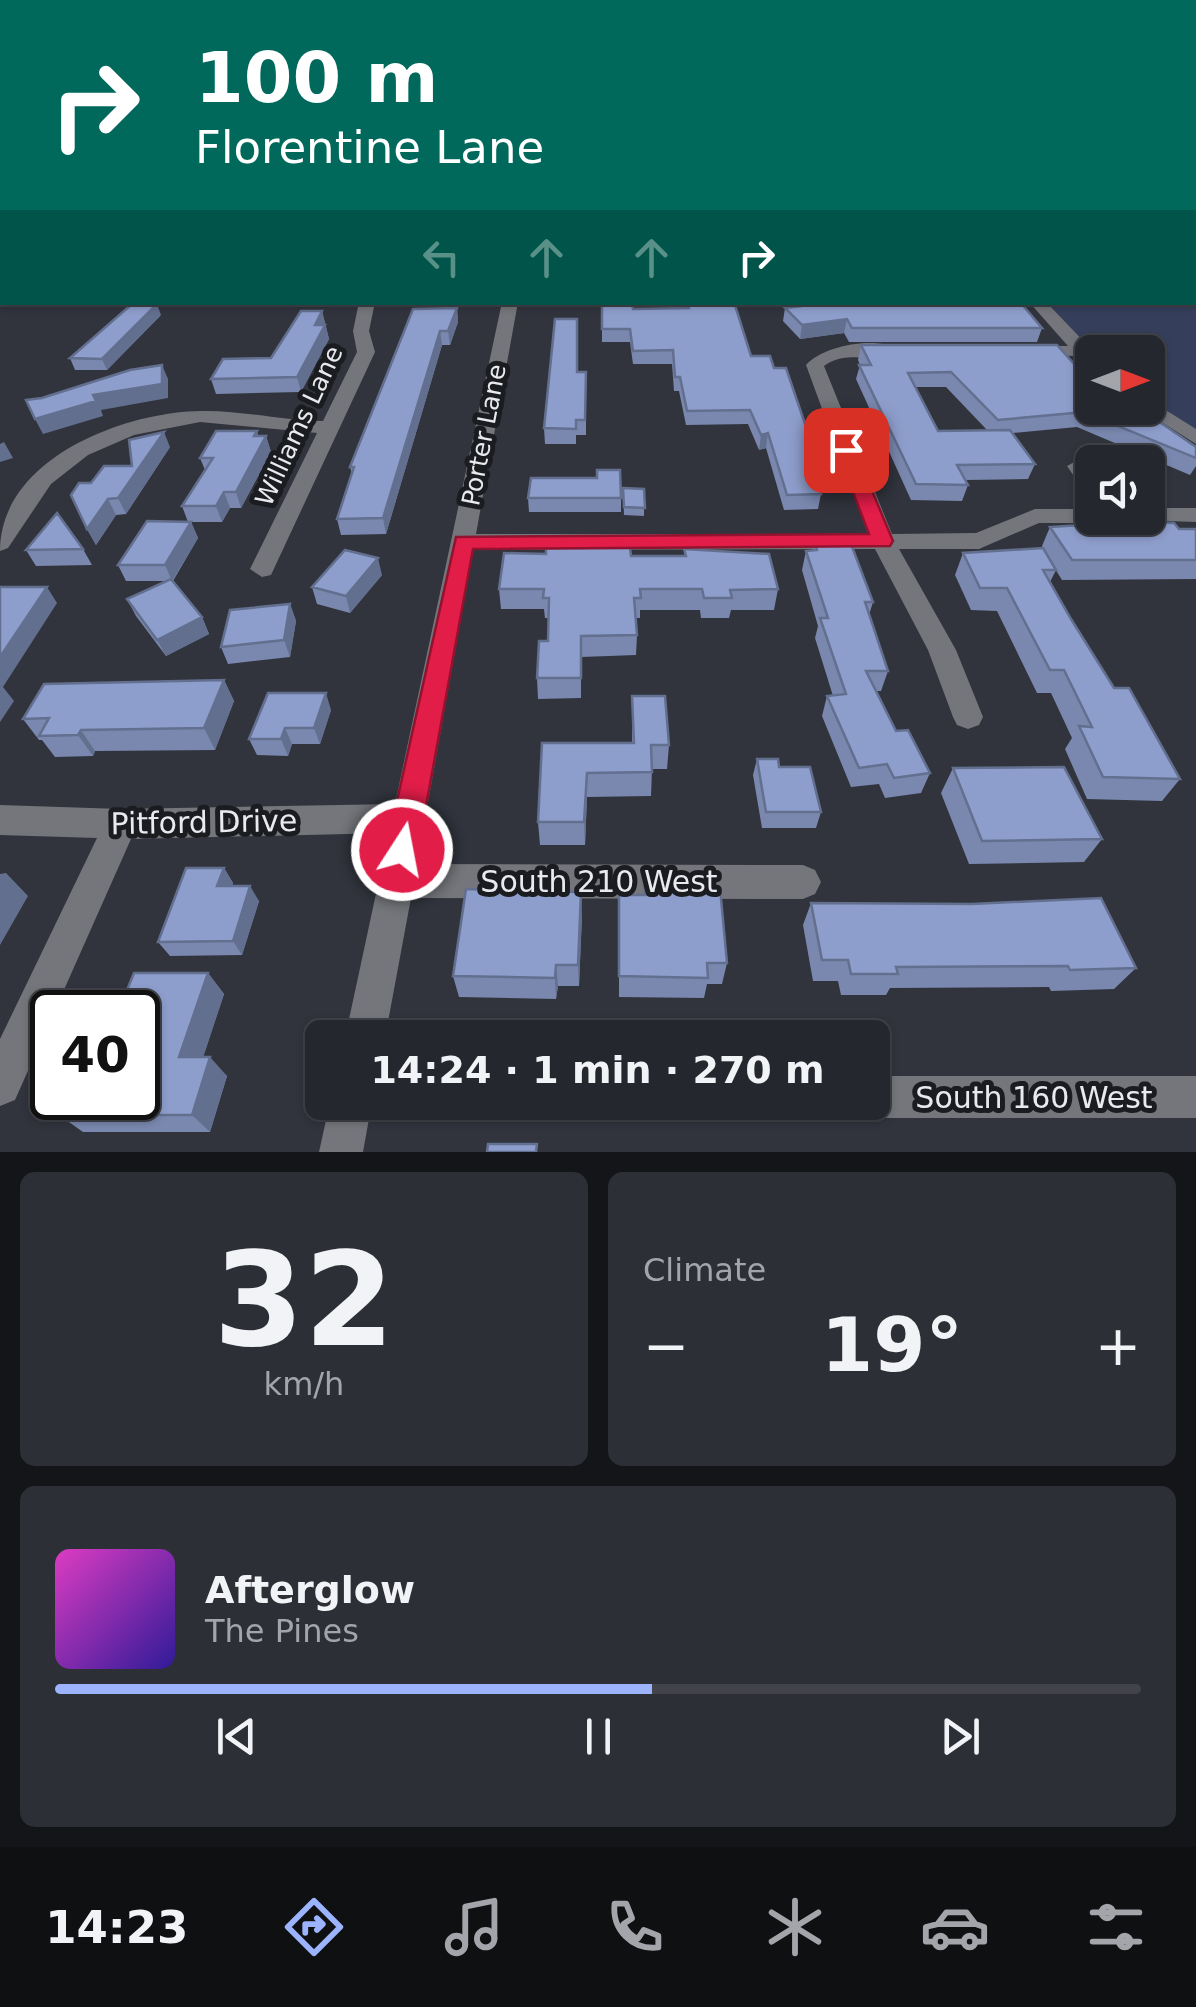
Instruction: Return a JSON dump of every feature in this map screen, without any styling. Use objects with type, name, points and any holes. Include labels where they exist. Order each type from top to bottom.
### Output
[{"type":"street","name":"Williams Lane","points":[[262,570],[366,352],[361,331],[365,305]]},
{"type":"street","name":"Porter Lane","points":[[368,1020],[509,305]]},
{"type":"street","points":[[1040,305],[1075,343]]},
{"type":"street","points":[[907,351],[849,351],[826,356],[816,365],[882,541],[942,650],[968,717]]},
{"type":"street","points":[[1003,351],[1075,355]]},
{"type":"street","points":[[1165,416],[1196,438]]},
{"type":"street","points":[[0,543],[9,519],[41,481],[81,451],[159,422],[220,417],[283,428],[330,427]]},
{"type":"street","points":[[1165,516],[1196,515]]},
{"type":"street","points":[[463,542],[979,541],[1035,516],[1075,516]]},
{"type":"street","name":"Pitford Drive","points":[[0,820],[121,824],[408,818]]},
{"type":"street","points":[[0,1085],[121,824]]},
{"type":"street","name":"South 210 West","points":[[396,881],[803,882]]},
{"type":"street","name":"South 160 West","points":[[890,1097],[1196,1097]]},
{"type":"street","points":[[342,1152],[348,1120]]},
{"type":"shaded area","points":[[1039,305],[1196,305],[1196,438],[1165,417],[1165,335],[1075,335],[1075,343]]},
{"type":"building","points":[[131,305],[156,305],[102,359],[70,358]]},
{"type":"building","points":[[602,305],[689,308],[688,305],[735,305],[751,356],[770,356],[774,368],[786,368],[821,471],[813,472],[821,494],[787,495],[768,433],[761,435],[750,410],[687,411],[680,377],[675,377],[673,350],[633,351],[630,329],[602,329]]},
{"type":"building","points":[[1023,305],[1042,328],[852,328],[847,319],[802,325],[785,308]]},
{"type":"building","points":[[457,308],[448,331],[440,331],[383,518],[337,519],[354,467],[350,467],[413,309]]},
{"type":"building","points":[[301,311],[322,311],[315,325],[325,325],[297,377],[211,379],[223,359],[271,358]]},
{"type":"building","points":[[555,319],[577,319],[577,372],[586,372],[585,420],[576,420],[576,429],[544,428]]},
{"type":"building","points":[[861,345],[1057,345],[1075,365],[1075,413],[998,420],[951,372],[908,373],[938,431],[1010,430],[1035,464],[957,465],[968,485],[916,484],[859,365],[871,365]]},
{"type":"building","points":[[162,365],[162,384],[93,395],[96,401],[35,419],[26,400],[130,370]]},
{"type":"building","points":[[1116,425],[1164,425],[1196,447],[1196,458]]},
{"type":"building","points":[[216,431],[257,431],[254,436],[266,436],[236,492],[224,492],[216,506],[182,506],[213,458],[200,458]]},
{"type":"building","points":[[164,432],[118,498],[108,499],[87,529],[71,495],[79,483],[91,483],[104,466],[132,466],[129,440]]},
{"type":"building","points":[[597,470],[620,470],[621,498],[528,498],[531,478],[597,478]]},
{"type":"building","points":[[623,488],[644,489],[645,508],[624,507]]},
{"type":"building","points":[[57,513],[83,549],[26,550]]},
{"type":"building","points":[[147,521],[191,522],[165,565],[118,565]]},
{"type":"building","points":[[1165,523],[1174,523],[1179,529],[1196,529],[1196,560],[1072,560],[1050,527],[1075,525],[1075,535],[1165,535]]},
{"type":"building","points":[[815,544],[851,544],[873,602],[865,602],[888,671],[866,671],[896,731],[908,730],[930,773],[894,778],[887,764],[859,768],[827,696],[846,694],[820,618],[828,618],[806,551],[817,550]]},
{"type":"building","points":[[546,548],[630,548],[631,556],[686,556],[684,549],[769,554],[778,589],[730,590],[732,598],[704,598],[702,589],[640,589],[641,598],[634,598],[637,635],[581,636],[581,678],[537,678],[539,641],[548,641],[549,598],[543,598],[544,589],[499,589],[504,553],[546,554]]},
{"type":"building","points":[[1043,548],[1056,570],[1043,570],[1071,619],[1114,688],[1129,688],[1180,779],[1103,777],[1079,726],[1092,727],[1064,670],[1050,670],[1007,588],[980,588],[963,553]]},
{"type":"building","points":[[345,550],[378,558],[346,596],[312,587]]},
{"type":"building","points":[[171,579],[202,617],[157,640],[127,599]]},
{"type":"building","points":[[0,587],[47,587],[0,657]]},
{"type":"building","points":[[290,604],[284,640],[221,647],[230,610]]},
{"type":"building","points":[[224,680],[204,728],[81,730],[78,735],[39,736],[49,718],[23,719],[44,684]]},
{"type":"building","points":[[268,693],[326,693],[314,728],[285,728],[281,739],[249,739]]},
{"type":"building","points":[[632,696],[665,696],[669,745],[651,745],[652,772],[587,773],[584,822],[538,822],[542,743],[634,743]]},
{"type":"building","points":[[757,759],[778,759],[779,767],[810,767],[821,812],[766,812]]},
{"type":"building","points":[[1064,767],[1102,839],[982,841],[953,768]]},
{"type":"building","points":[[186,868],[224,868],[217,886],[250,886],[233,941],[158,942]]},
{"type":"building","points":[[644,886],[720,888],[727,963],[707,963],[708,978],[619,976],[619,895],[645,895]]},
{"type":"building","points":[[466,889],[581,892],[578,965],[556,965],[555,978],[453,976]]},
{"type":"building","points":[[1101,898],[1136,968],[896,967],[898,974],[851,974],[848,960],[822,960],[811,903],[972,904]]},
{"type":"building","points":[[134,973],[208,973],[179,1057],[210,1057],[192,1115],[160,1115],[160,990],[127,990]]},
{"type":"building","points":[[488,1144],[537,1144],[536,1152],[487,1152]]},
{"type":"route","points":[[402,850],[463,542],[882,541],[846,450]]}]
